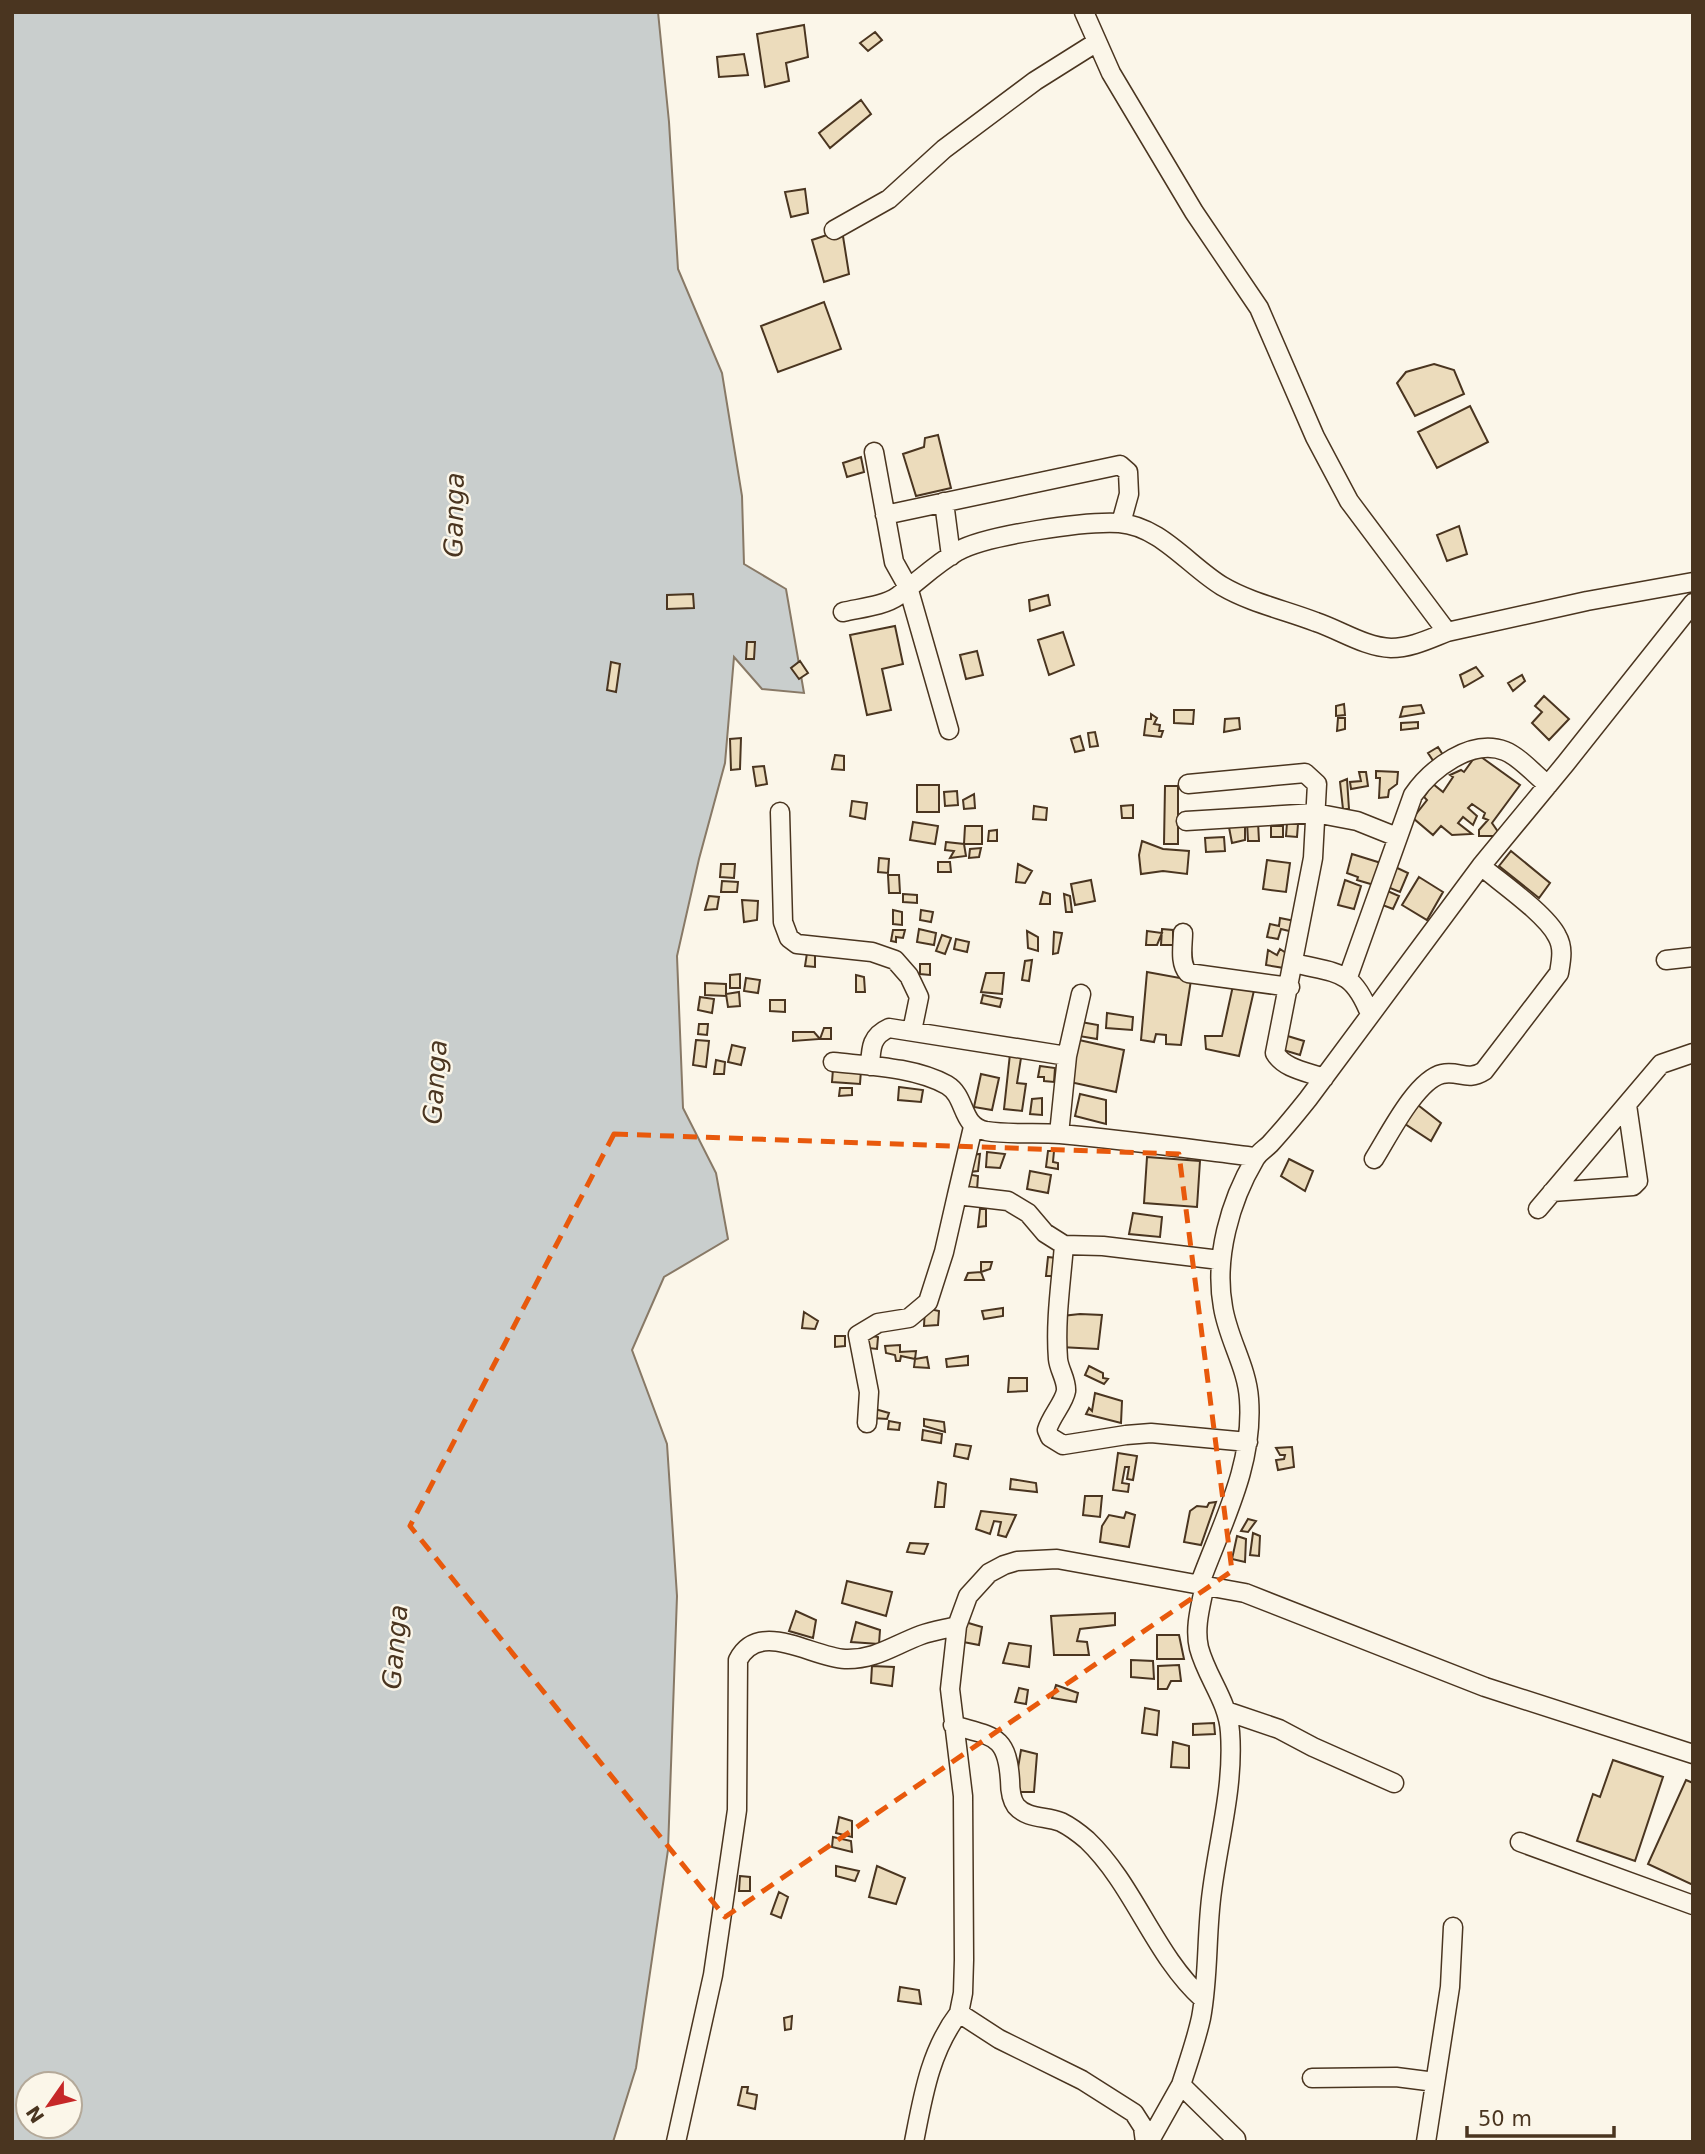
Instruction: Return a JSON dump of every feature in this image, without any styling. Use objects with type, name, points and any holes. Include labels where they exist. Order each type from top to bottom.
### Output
[{"type":"street","points":[[1084,12],[1111,73],[1194,212],[1259,309],[1315,438],[1349,501],[1447,632]]},
{"type":"street","points":[[834,230],[889,199],[944,149],[1025,89],[1097,42]]},
{"type":"street","points":[[874,452],[894,562],[908,587],[949,730]]},
{"type":"street","points":[[886,515],[1120,465],[1128,472],[1129,494],[1121,523]]},
{"type":"street","points":[[944,502],[951,556]]},
{"type":"street","points":[[843,612],[897,597],[951,556],[986,541],[1092,523],[1121,523],[1140,528],[1175,549],[1221,585],[1252,600],[1317,622],[1353,638],[1390,648],[1414,645],[1447,632],[1587,601],[1693,582]]},
{"type":"street","points":[[1147,2142],[1181,2085],[1201,2018],[1212,1893],[1232,1763],[1227,1711],[1200,1649],[1197,1635],[1203,1584],[1238,1487],[1248,1442],[1248,1387],[1222,1306],[1220,1260],[1230,1216],[1256,1157],[1283,1130],[1481,866],[1693,603]]},
{"type":"street","points":[[1348,977],[1393,855],[1397,836],[1413,795],[1423,781],[1469,750],[1488,747],[1507,752],[1548,785]]},
{"type":"street","points":[[1188,784],[1305,773],[1317,784],[1313,858],[1290,988],[1275,1053],[1279,1060],[1287,1065],[1324,1078]]},
{"type":"street","points":[[780,812],[783,922],[789,938],[797,944],[872,952],[895,960],[909,976],[919,997],[912,1031]]},
{"type":"street","points":[[1186,821],[1315,813],[1357,821],[1397,836]]},
{"type":"street","points":[[1374,1159],[1416,1093],[1427,1081],[1438,1074],[1449,1072],[1468,1077],[1484,1071],[1559,974],[1562,956],[1558,937],[1545,920],[1481,866]]},
{"type":"street","points":[[1183,933],[1182,962],[1188,973],[1290,988]]},
{"type":"street","points":[[1666,960],[1693,957]]},
{"type":"street","points":[[1294,963],[1348,977],[1361,993],[1370,1014]]},
{"type":"street","points":[[1059,1134],[1067,1056],[1081,994]]},
{"type":"street","points":[[870,1066],[871,1044],[879,1032],[889,1028],[1067,1056]]},
{"type":"street","points":[[1538,1209],[1661,1064],[1693,1053]]},
{"type":"street","points":[[833,1062],[932,1078],[950,1087],[960,1097],[967,1119],[973,1127],[986,1131],[1059,1134],[1256,1157]]},
{"type":"street","points":[[1552,1192],[1633,1186],[1638,1181],[1627,1105]]},
{"type":"street","points":[[867,1423],[869,1392],[858,1335],[878,1323],[909,1318],[928,1302],[944,1252],[973,1127]]},
{"type":"street","points":[[957,1195],[1008,1201],[1028,1213],[1045,1233],[1064,1245],[1103,1246],[1220,1260]]},
{"type":"street","points":[[1064,1245],[1057,1328],[1058,1363],[1067,1388],[1047,1430],[1050,1437],[1063,1445],[1126,1434],[1151,1433],[1248,1442]]},
{"type":"street","points":[[914,2142],[929,2070],[937,2050],[959,2014],[963,1993],[963,1796],[950,1689],[957,1626],[968,1596],[989,1573],[1017,1561],[1057,1559],[1245,1593],[1485,1687],[1693,1754]]},
{"type":"street","points":[[676,2142],[713,1975],[737,1810],[738,1660],[744,1648],[760,1640],[778,1642],[842,1659],[864,1658],[876,1656],[921,1635],[957,1626]]},
{"type":"street","points":[[1227,1711],[1279,1729],[1394,1783]]},
{"type":"street","points":[[953,1725],[995,1738],[1003,1746],[1009,1757],[1010,1788],[1019,1809],[1062,1823],[1100,1853],[1141,1911],[1170,1962],[1186,1984],[1203,1999]]},
{"type":"street","points":[[1520,1842],[1693,1905]]},
{"type":"street","points":[[1426,2142],[1450,1987],[1453,1927]]},
{"type":"street","points":[[959,2014],[999,2039],[1082,2080],[1134,2113],[1143,2127],[1147,2142]]},
{"type":"street","points":[[1312,2078],[1396,2077],[1435,2082]]},
{"type":"street","points":[[1181,2085],[1236,2142]]},
{"type":"highlighted area","points":[[614,1134],[1179,1154],[1232,1571],[725,1917],[410,1526]]},
{"type":"water","name":"Ganga","points":[[12,12],[658,12],[669,122],[678,269],[722,373],[742,496],[744,564],[786,589],[804,693],[762,689],[734,657],[725,763],[677,956],[683,1108],[716,1173],[728,1239],[664,1277],[632,1350],[667,1444],[677,1596],[668,1850],[636,2068],[613,2142],[12,2142]]},
{"type":"building","points":[[804,25],[808,57],[786,63],[789,81],[765,87],[757,34]]},
{"type":"building","points":[[875,32],[882,40],[868,51],[860,43]]},
{"type":"building","points":[[744,54],[748,75],[719,77],[717,57]]},
{"type":"building","points":[[861,100],[871,114],[830,148],[819,133]]},
{"type":"building","points":[[805,189],[808,213],[791,217],[785,192]]},
{"type":"building","points":[[842,230],[849,274],[824,282],[812,240]]},
{"type":"building","points":[[824,302],[841,349],[778,372],[761,326]]},
{"type":"building","points":[[1434,364],[1454,370],[1464,394],[1415,416],[1397,383],[1406,372]]},
{"type":"building","points":[[1470,406],[1488,442],[1437,468],[1418,432]]},
{"type":"building","points":[[938,435],[951,488],[916,496],[903,454],[924,447],[925,438]]},
{"type":"building","points":[[861,457],[864,472],[847,477],[843,463]]},
{"type":"building","points":[[1459,526],[1467,554],[1447,561],[1437,535]]},
{"type":"building","points":[[693,594],[694,608],[667,609],[667,595]]},
{"type":"building","points":[[1048,595],[1050,605],[1030,611],[1029,600]]},
{"type":"building","points":[[895,626],[903,664],[882,669],[891,710],[867,715],[850,635]]},
{"type":"building","points":[[1063,632],[1074,665],[1049,675],[1038,640]]},
{"type":"building","points":[[747,642],[755,642],[754,659],[746,659]]},
{"type":"building","points":[[977,651],[983,675],[966,679],[960,655]]},
{"type":"building","points":[[800,661],[808,673],[799,679],[791,668]]},
{"type":"building","points":[[611,662],[620,664],[616,692],[607,690]]},
{"type":"building","points":[[1476,667],[1483,676],[1464,687],[1460,675]]},
{"type":"building","points":[[1522,675],[1525,681],[1513,691],[1508,683]]},
{"type":"building","points":[[1544,696],[1569,719],[1549,740],[1532,723],[1542,712],[1535,706]]},
{"type":"building","points":[[1344,704],[1345,715],[1336,716],[1336,706]]},
{"type":"building","points":[[1421,705],[1424,713],[1400,717],[1403,707]]},
{"type":"building","points":[[1174,710],[1194,710],[1193,724],[1174,723]]},
{"type":"building","points":[[1151,714],[1157,718],[1154,724],[1160,725],[1159,731],[1163,731],[1161,737],[1144,735],[1146,719],[1151,719]]},
{"type":"building","points":[[1239,718],[1240,729],[1224,732],[1225,719]]},
{"type":"building","points":[[1338,718],[1345,718],[1345,729],[1337,731]]},
{"type":"building","points":[[1418,722],[1418,728],[1401,730],[1401,723]]},
{"type":"building","points":[[1095,732],[1098,746],[1090,747],[1088,733]]},
{"type":"building","points":[[1080,736],[1084,750],[1075,752],[1071,739]]},
{"type":"building","points":[[741,738],[740,769],[731,770],[730,739]]},
{"type":"building","points":[[1438,747],[1443,755],[1434,762],[1428,753]]},
{"type":"building","points":[[1477,754],[1520,785],[1492,823],[1501,836],[1479,836],[1479,830],[1488,820],[1483,818],[1485,813],[1472,804],[1468,808],[1477,816],[1473,825],[1463,817],[1458,823],[1472,834],[1452,835],[1441,826],[1433,835],[1413,818],[1427,800],[1424,797],[1433,784],[1443,792],[1453,777],[1450,775],[1461,770],[1464,772]]},
{"type":"building","points":[[835,755],[844,756],[844,770],[832,769]]},
{"type":"building","points":[[764,766],[767,784],[756,786],[753,767]]},
{"type":"building","points":[[1376,771],[1398,772],[1397,784],[1389,790],[1388,797],[1379,798],[1380,778],[1376,778]]},
{"type":"building","points":[[1359,772],[1366,772],[1368,786],[1351,789],[1350,782],[1361,781]]},
{"type":"building","points":[[1347,779],[1349,809],[1343,809],[1340,782]]},
{"type":"building","points":[[917,785],[939,785],[939,812],[917,812]]},
{"type":"building","points":[[1165,786],[1178,786],[1178,844],[1164,844]]},
{"type":"building","points":[[957,791],[958,805],[945,806],[944,792]]},
{"type":"building","points":[[974,794],[975,808],[964,809],[963,800]]},
{"type":"building","points":[[852,801],[867,803],[865,819],[850,816]]},
{"type":"building","points":[[1133,805],[1133,818],[1122,818],[1121,806]]},
{"type":"building","points":[[1034,806],[1047,808],[1046,820],[1033,819]]},
{"type":"building","points":[[1245,819],[1245,840],[1232,843],[1228,822]]},
{"type":"building","points":[[913,822],[938,826],[935,844],[910,840]]},
{"type":"building","points":[[1247,822],[1258,822],[1259,841],[1248,841]]},
{"type":"building","points":[[1287,823],[1298,824],[1297,837],[1286,836]]},
{"type":"building","points":[[965,826],[982,826],[982,844],[964,844]]},
{"type":"building","points":[[1271,826],[1283,826],[1283,837],[1271,837]]},
{"type":"building","points":[[997,830],[997,841],[988,841],[989,831]]},
{"type":"building","points":[[1224,837],[1225,851],[1206,852],[1205,838]]},
{"type":"building","points":[[1142,841],[1163,849],[1189,851],[1187,874],[1163,871],[1141,874],[1139,855]]},
{"type":"building","points":[[946,842],[964,844],[966,856],[950,858],[954,851],[945,850]]},
{"type":"building","points":[[981,848],[979,857],[969,858],[970,849]]},
{"type":"building","points":[[1511,851],[1550,883],[1539,898],[1499,866]]},
{"type":"building","points":[[1352,854],[1381,863],[1374,885],[1357,880],[1358,877],[1347,873]]},
{"type":"building","points":[[879,858],[889,859],[888,873],[878,872]]},
{"type":"building","points":[[1267,860],[1290,863],[1286,892],[1263,889]]},
{"type":"building","points":[[938,862],[950,862],[951,872],[938,872]]},
{"type":"building","points":[[721,864],[735,864],[734,878],[720,877]]},
{"type":"building","points":[[1018,864],[1032,871],[1025,883],[1016,882]]},
{"type":"building","points":[[1393,866],[1408,873],[1400,892],[1385,886]]},
{"type":"building","points":[[888,875],[899,875],[900,893],[889,893]]},
{"type":"building","points":[[1419,877],[1443,892],[1427,920],[1402,905]]},
{"type":"building","points":[[1091,880],[1095,901],[1075,905],[1071,884]]},
{"type":"building","points":[[1345,880],[1361,886],[1354,909],[1338,905]]},
{"type":"building","points":[[722,881],[738,882],[737,892],[721,892]]},
{"type":"building","points":[[1383,889],[1399,896],[1393,909],[1377,903]]},
{"type":"building","points":[[1043,892],[1050,894],[1050,904],[1040,904]]},
{"type":"building","points":[[903,894],[917,895],[917,903],[903,902]]},
{"type":"building","points":[[1064,894],[1070,896],[1072,912],[1066,912]]},
{"type":"building","points":[[709,896],[719,897],[717,909],[705,910]]},
{"type":"building","points":[[742,900],[758,901],[757,920],[744,922]]},
{"type":"building","points":[[893,910],[902,912],[902,925],[893,924]]},
{"type":"building","points":[[921,910],[933,912],[931,922],[920,920]]},
{"type":"building","points":[[1280,918],[1295,921],[1293,932],[1281,929],[1278,939],[1267,937],[1270,924],[1279,926]]},
{"type":"building","points":[[919,929],[936,933],[934,945],[917,942]]},
{"type":"building","points":[[1162,929],[1173,930],[1173,945],[1161,945]]},
{"type":"building","points":[[893,930],[905,930],[903,938],[896,937],[896,942],[891,941]]},
{"type":"building","points":[[1027,931],[1038,937],[1038,951],[1028,948]]},
{"type":"building","points":[[1147,931],[1162,933],[1157,945],[1146,945]]},
{"type":"building","points":[[1054,932],[1062,933],[1058,953],[1053,954]]},
{"type":"building","points":[[942,935],[951,938],[945,954],[936,951]]},
{"type":"building","points":[[956,939],[969,942],[967,952],[954,949]]},
{"type":"building","points":[[1280,949],[1286,953],[1284,968],[1266,965],[1268,950],[1277,955]]},
{"type":"building","points":[[807,953],[815,954],[815,967],[805,966]]},
{"type":"building","points":[[1032,960],[1029,981],[1022,980],[1025,961]]},
{"type":"building","points":[[920,964],[930,964],[930,975],[920,974]]},
{"type":"building","points":[[1147,972],[1191,980],[1181,1045],[1166,1044],[1166,1035],[1156,1034],[1154,1042],[1141,1040]]},
{"type":"building","points":[[986,973],[1004,973],[1002,994],[981,992]]},
{"type":"building","points":[[740,974],[740,988],[730,988],[730,975]]},
{"type":"building","points":[[856,975],[864,977],[865,992],[856,992]]},
{"type":"building","points":[[746,978],[760,980],[758,993],[744,991]]},
{"type":"building","points":[[1234,981],[1255,986],[1239,1056],[1206,1049],[1205,1036],[1222,1036]]},
{"type":"building","points":[[705,983],[726,984],[726,996],[705,995]]},
{"type":"building","points":[[739,992],[740,1006],[728,1007],[726,994]]},
{"type":"building","points":[[983,995],[1002,999],[1000,1007],[981,1003]]},
{"type":"building","points":[[700,997],[714,999],[712,1013],[698,1010]]},
{"type":"building","points":[[770,1000],[785,1000],[785,1012],[770,1011]]},
{"type":"building","points":[[1107,1013],[1133,1017],[1132,1030],[1106,1028]]},
{"type":"building","points":[[1081,1022],[1098,1025],[1097,1039],[1079,1036]]},
{"type":"building","points":[[699,1024],[708,1024],[707,1035],[698,1034]]},
{"type":"building","points":[[824,1028],[831,1028],[831,1039],[820,1039]]},
{"type":"building","points":[[793,1032],[814,1032],[820,1039],[793,1041]]},
{"type":"building","points":[[1281,1034],[1304,1041],[1300,1055],[1280,1049]]},
{"type":"building","points":[[696,1040],[709,1041],[706,1067],[693,1065]]},
{"type":"building","points":[[1079,1040],[1124,1050],[1116,1092],[1070,1082]]},
{"type":"building","points":[[732,1045],[745,1048],[741,1065],[728,1062]]},
{"type":"building","points":[[1010,1054],[1021,1058],[1017,1083],[1026,1084],[1022,1111],[1004,1109]]},
{"type":"building","points":[[716,1060],[725,1062],[724,1074],[714,1074]]},
{"type":"building","points":[[1040,1066],[1055,1068],[1054,1082],[1038,1077]]},
{"type":"building","points":[[833,1069],[861,1070],[860,1084],[832,1082]]},
{"type":"building","points":[[981,1074],[999,1078],[992,1110],[974,1107]]},
{"type":"building","points":[[899,1087],[923,1090],[921,1102],[898,1100]]},
{"type":"building","points":[[840,1088],[852,1088],[852,1095],[839,1096]]},
{"type":"building","points":[[1080,1094],[1106,1100],[1106,1124],[1075,1116]]},
{"type":"building","points":[[1042,1098],[1042,1115],[1030,1114],[1032,1099]]},
{"type":"building","points":[[1414,1102],[1441,1123],[1431,1141],[1399,1120]]},
{"type":"building","points":[[1048,1151],[1054,1151],[1053,1162],[1058,1163],[1058,1169],[1046,1167]]},
{"type":"building","points":[[987,1152],[1005,1154],[1000,1168],[986,1167]]},
{"type":"building","points":[[980,1154],[978,1171],[968,1172],[971,1155]]},
{"type":"building","points":[[1147,1157],[1200,1161],[1197,1207],[1144,1203]]},
{"type":"building","points":[[1289,1159],[1313,1171],[1305,1191],[1281,1176]]},
{"type":"building","points":[[1030,1171],[1051,1175],[1048,1193],[1027,1189]]},
{"type":"building","points":[[966,1174],[978,1176],[977,1190],[963,1185]]},
{"type":"building","points":[[980,1209],[986,1209],[986,1226],[978,1227]]},
{"type":"building","points":[[1133,1213],[1162,1217],[1160,1237],[1129,1234]]},
{"type":"building","points":[[1048,1257],[1056,1258],[1059,1276],[1046,1276]]},
{"type":"building","points":[[981,1262],[992,1262],[990,1269],[981,1272]]},
{"type":"building","points":[[981,1272],[984,1280],[965,1280],[968,1273]]},
{"type":"building","points":[[925,1308],[939,1311],[938,1325],[924,1326]]},
{"type":"building","points":[[1003,1308],[1003,1316],[984,1319],[982,1311]]},
{"type":"building","points":[[804,1312],[818,1321],[815,1329],[802,1328]]},
{"type":"building","points":[[1102,1315],[1098,1349],[1060,1347],[1062,1316]]},
{"type":"building","points":[[859,1334],[878,1337],[877,1349],[860,1347]]},
{"type":"building","points":[[835,1336],[845,1336],[845,1346],[835,1347]]},
{"type":"building","points":[[900,1345],[900,1352],[916,1351],[915,1359],[901,1356],[900,1361],[896,1361],[895,1355],[886,1353],[885,1346]]},
{"type":"building","points":[[968,1356],[968,1365],[947,1367],[946,1359]]},
{"type":"building","points":[[927,1357],[929,1368],[914,1367],[915,1359]]},
{"type":"building","points":[[1089,1366],[1103,1373],[1103,1378],[1108,1379],[1104,1384],[1085,1375]]},
{"type":"building","points":[[1009,1378],[1027,1378],[1027,1391],[1008,1392]]},
{"type":"building","points":[[1095,1393],[1122,1401],[1121,1423],[1086,1414],[1089,1408],[1092,1411]]},
{"type":"building","points":[[875,1409],[889,1413],[887,1419],[873,1418]]},
{"type":"building","points":[[924,1419],[944,1422],[945,1432],[924,1426]]},
{"type":"building","points":[[889,1421],[900,1423],[899,1430],[888,1429]]},
{"type":"building","points":[[923,1430],[942,1434],[941,1443],[922,1440]]},
{"type":"building","points":[[956,1444],[971,1446],[968,1459],[954,1456]]},
{"type":"building","points":[[1292,1447],[1294,1467],[1278,1470],[1276,1460],[1284,1459],[1285,1455],[1280,1455],[1276,1448]]},
{"type":"building","points":[[1118,1453],[1137,1456],[1133,1480],[1127,1479],[1129,1467],[1125,1467],[1122,1483],[1129,1484],[1128,1492],[1113,1490]]},
{"type":"building","points":[[1011,1479],[1036,1483],[1037,1492],[1010,1489]]},
{"type":"building","points":[[938,1482],[946,1484],[944,1507],[935,1507]]},
{"type":"building","points":[[1085,1496],[1102,1496],[1100,1517],[1083,1515]]},
{"type":"building","points":[[1216,1502],[1201,1545],[1184,1542],[1190,1511],[1197,1506],[1207,1507],[1209,1503]]},
{"type":"building","points":[[981,1511],[1016,1515],[1006,1537],[998,1535],[1001,1522],[994,1521],[990,1534],[976,1529]]},
{"type":"building","points":[[1126,1512],[1135,1515],[1129,1547],[1100,1542],[1102,1526],[1109,1515],[1124,1518]]},
{"type":"building","points":[[1248,1519],[1256,1521],[1248,1532],[1241,1531]]},
{"type":"building","points":[[1253,1533],[1260,1536],[1259,1556],[1250,1555]]},
{"type":"building","points":[[1237,1536],[1246,1539],[1245,1562],[1232,1559]]},
{"type":"building","points":[[910,1543],[928,1544],[924,1554],[907,1552]]},
{"type":"building","points":[[847,1581],[892,1592],[886,1616],[842,1603]]},
{"type":"building","points":[[796,1611],[816,1620],[813,1638],[789,1631]]},
{"type":"building","points":[[1115,1613],[1115,1625],[1080,1629],[1077,1641],[1087,1642],[1089,1655],[1054,1655],[1051,1616]]},
{"type":"building","points":[[856,1622],[880,1630],[879,1644],[851,1642]]},
{"type":"building","points":[[965,1622],[982,1627],[979,1645],[958,1641]]},
{"type":"building","points":[[1157,1635],[1179,1635],[1184,1659],[1157,1659]]},
{"type":"building","points":[[1009,1643],[1031,1646],[1029,1667],[1003,1663]]},
{"type":"building","points":[[1131,1660],[1153,1661],[1154,1679],[1131,1677]]},
{"type":"building","points":[[1179,1665],[1181,1681],[1171,1681],[1167,1689],[1158,1689],[1158,1666]]},
{"type":"building","points":[[872,1666],[894,1667],[892,1686],[871,1683]]},
{"type":"building","points":[[1056,1685],[1078,1693],[1076,1702],[1052,1698]]},
{"type":"building","points":[[1019,1688],[1028,1690],[1026,1704],[1015,1702]]},
{"type":"building","points":[[1145,1708],[1159,1711],[1157,1735],[1142,1733]]},
{"type":"building","points":[[1214,1723],[1215,1734],[1193,1735],[1193,1724]]},
{"type":"building","points":[[1173,1742],[1189,1746],[1189,1768],[1171,1767]]},
{"type":"building","points":[[1021,1750],[1037,1754],[1034,1792],[1014,1792]]},
{"type":"building","points":[[1613,1760],[1663,1777],[1635,1861],[1577,1841],[1593,1794],[1600,1797]]},
{"type":"building","points":[[1686,1780],[1693,1783],[1693,1885],[1648,1864]]},
{"type":"building","points":[[839,1817],[852,1821],[852,1837],[836,1833]]},
{"type":"building","points":[[833,1837],[851,1841],[852,1852],[832,1847]]},
{"type":"building","points":[[836,1866],[859,1871],[855,1881],[836,1876]]},
{"type":"building","points":[[877,1866],[905,1878],[896,1904],[869,1897]]},
{"type":"building","points":[[740,1876],[750,1877],[750,1891],[739,1891]]},
{"type":"building","points":[[779,1892],[788,1897],[781,1918],[771,1914]]},
{"type":"building","points":[[900,1987],[919,1990],[921,2004],[898,2001]]},
{"type":"building","points":[[792,2016],[791,2029],[785,2030],[784,2018]]},
{"type":"building","points":[[742,2087],[748,2087],[747,2093],[757,2095],[755,2109],[738,2105]]}]
